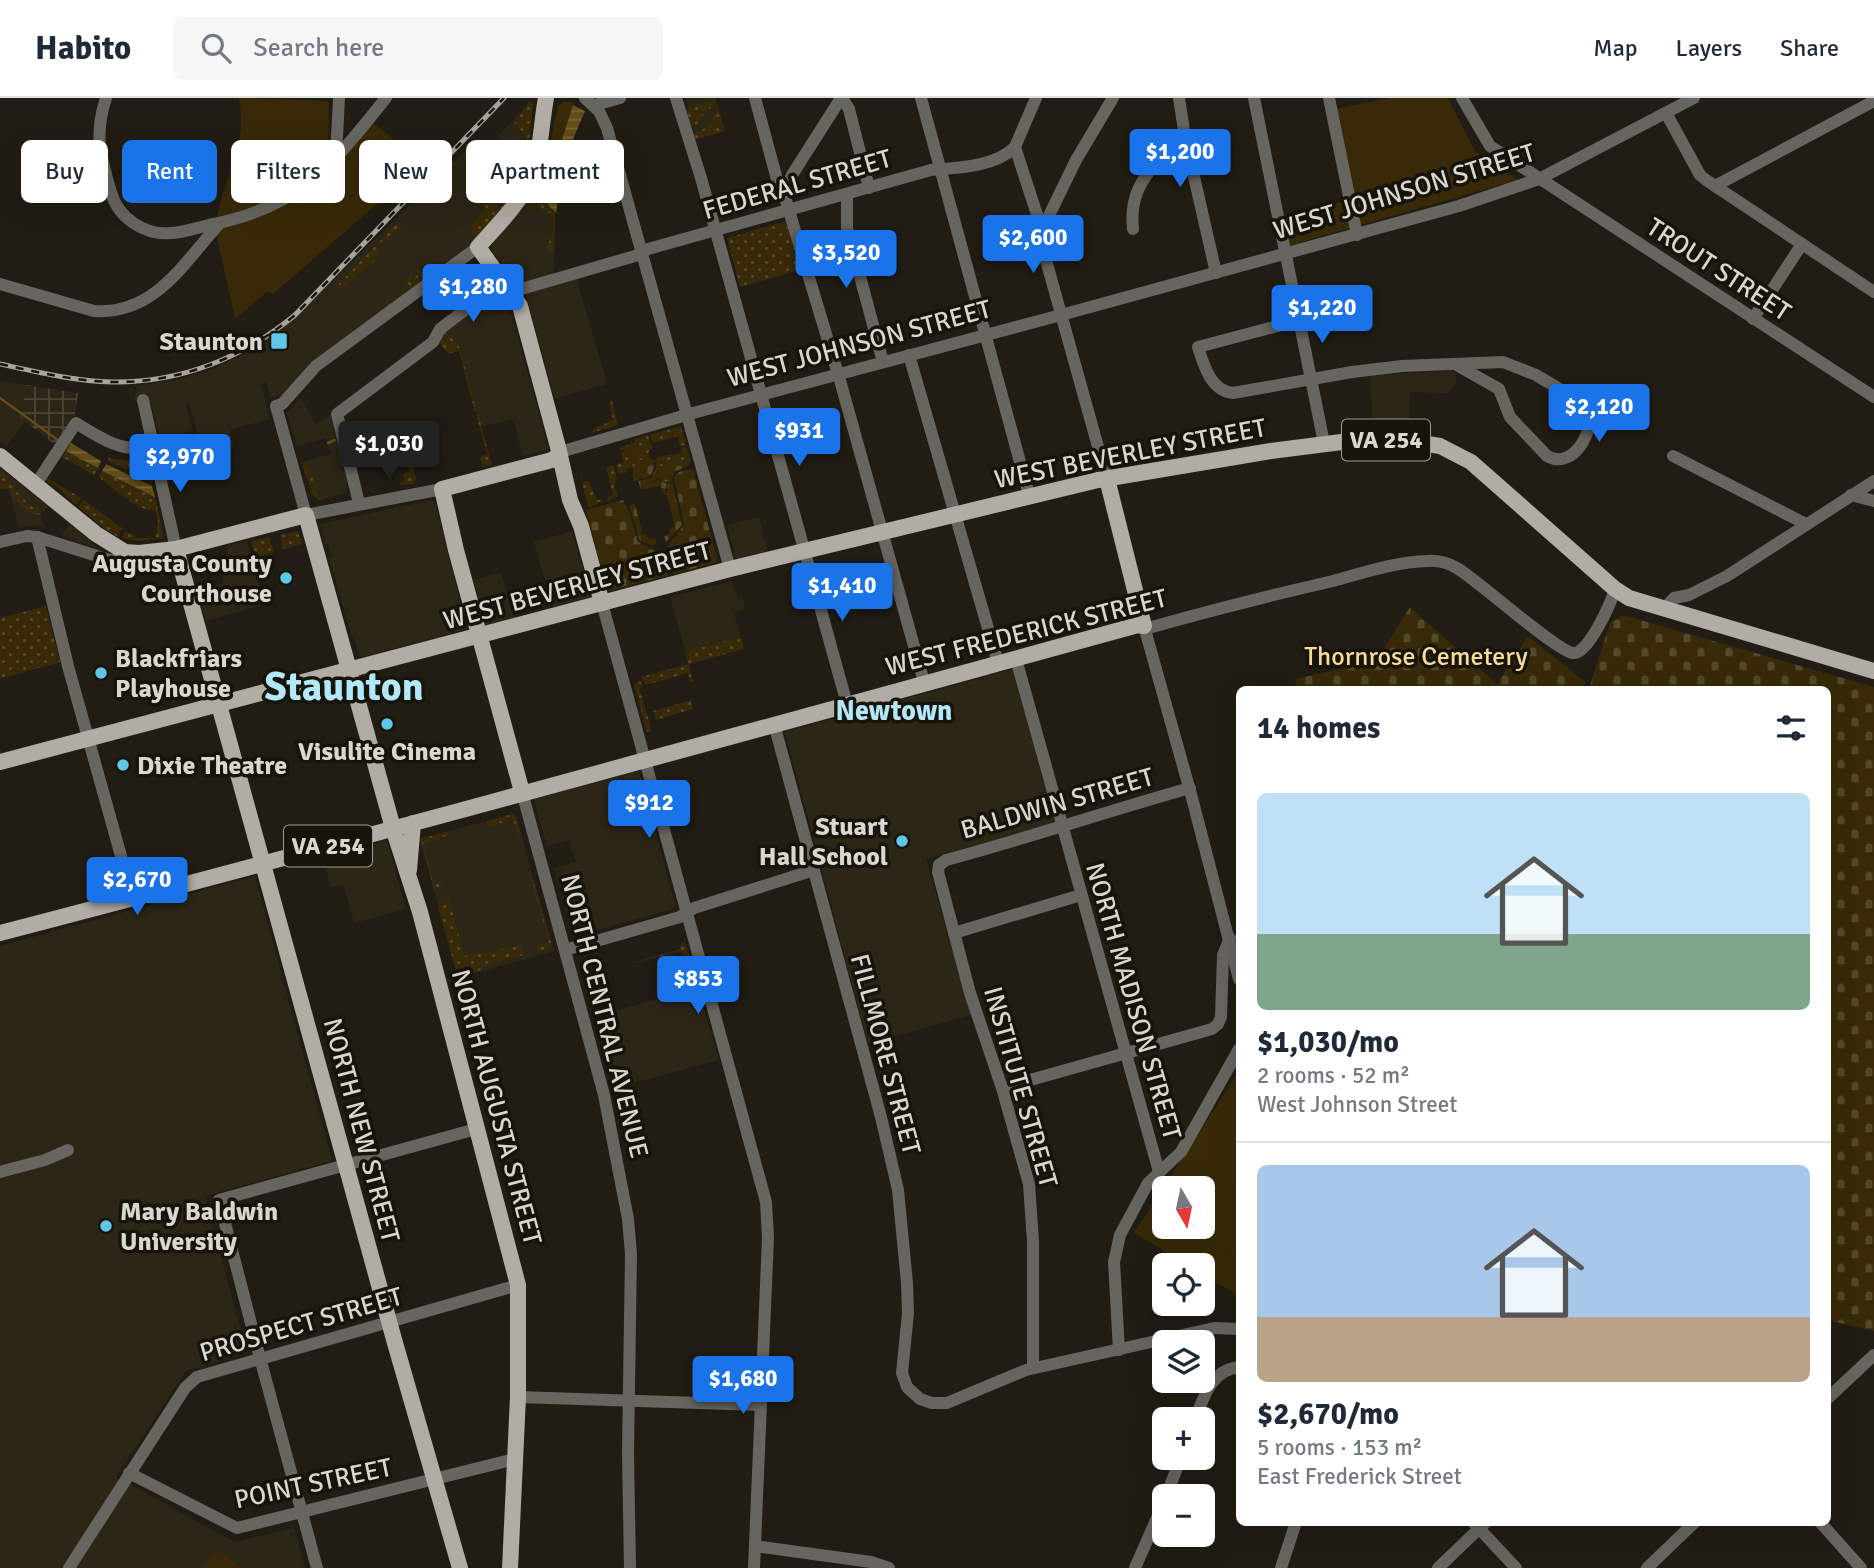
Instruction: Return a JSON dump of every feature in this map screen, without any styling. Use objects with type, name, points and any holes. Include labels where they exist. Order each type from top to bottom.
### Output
[{"type":"main road","points":[[546,98],[530,181],[478,247],[520,306],[570,500],[602,603]]},
{"type":"main road","name":"WEST BEVERLEY STREET","points":[[349,669],[730,569],[1029,495],[1107,479],[1324,443],[1365,439],[1408,441],[1453,451],[1471,462],[1615,589],[1640,603],[1874,671]]},
{"type":"main road","name":"WEST JOHNSON STREET","points":[[442,489],[552,460],[559,455]]},
{"type":"main road","points":[[0,456],[96,534],[125,552],[176,549],[306,515]]},
{"type":"main road","points":[[1107,479],[1144,626]]},
{"type":"main road","name":"NORTH CENTRAL AVENUE","points":[[442,489],[522,792]]},
{"type":"main road","name":"NORTH AUGUSTA STREET","points":[[306,515],[393,828],[408,872],[518,1284],[517,1397],[510,1568]]},
{"type":"main road","name":"NORTH NEW STREET","points":[[176,549],[460,1568]]},
{"type":"main road","name":"WEST FREDERICK STREET","points":[[393,828],[924,682],[1138,625],[1144,626]]},
{"type":"main road","name":"VA 254","points":[[0,762],[349,669]]},
{"type":"main road","points":[[408,872],[413,823]]},
{"type":"main road","name":"VA 254","points":[[0,933],[393,828]]},
{"type":"street","points":[[106,98],[98,133],[98,146],[113,198],[123,213],[137,225],[162,233],[219,224],[249,215],[274,203]]},
{"type":"street","points":[[337,140],[339,98]]},
{"type":"street","points":[[345,146],[386,98]]},
{"type":"street","points":[[620,98],[590,102],[607,128],[730,569]]},
{"type":"street","points":[[676,98],[847,704]]},
{"type":"street","points":[[755,98],[778,183],[784,194],[838,374],[924,682]]},
{"type":"street","points":[[784,194],[792,175],[841,98],[849,109],[869,188]]},
{"type":"street","points":[[921,98],[1029,495]]},
{"type":"street","points":[[1036,98],[1015,147],[1042,230],[1043,249],[1107,479]]},
{"type":"street","points":[[1042,230],[1076,160],[1113,98]]},
{"type":"street","points":[[1179,98],[1185,137],[1216,273]]},
{"type":"street","points":[[1254,98],[1324,443]]},
{"type":"street","points":[[1329,98],[1357,235]]},
{"type":"street","name":"TROUT STREET","points":[[1462,98],[1490,146],[1874,397]]},
{"type":"street","name":"WEST JOHNSON STREET","points":[[559,455],[567,450],[761,394],[1459,206],[1539,179],[1694,98]]},
{"type":"street","points":[[1715,186],[1874,101]]},
{"type":"street","points":[[1666,113],[1700,175],[1874,292]]},
{"type":"street","points":[[1133,229],[1134,203],[1142,180],[1185,137]]},
{"type":"street","name":"FEDERAL STREET","points":[[507,286],[635,256],[933,170],[989,160],[1015,147]]},
{"type":"street","points":[[847,195],[847,228],[883,362]]},
{"type":"street","points":[[0,284],[94,311],[131,307],[154,295],[219,224]]},
{"type":"street","points":[[1753,319],[1802,244]]},
{"type":"street","points":[[306,515],[276,406],[282,404],[316,366],[478,247]]},
{"type":"street","points":[[359,503],[337,414],[433,342],[440,329],[507,286]]},
{"type":"street","points":[[1300,320],[1198,347],[1212,380],[1225,392],[1238,393],[1372,369],[1455,364],[1503,362],[1513,364],[1576,397],[1589,410],[1591,425],[1577,450],[1568,458],[1547,456],[1510,417],[1499,388],[1455,364]]},
{"type":"street","points":[[909,355],[998,663]]},
{"type":"street","points":[[143,400],[176,549]]},
{"type":"street","points":[[36,484],[76,423],[107,443],[144,449],[152,447]]},
{"type":"street","points":[[1673,456],[1806,524]]},
{"type":"street","points":[[1662,610],[1674,598],[1689,595],[1727,576],[1874,481]]},
{"type":"street","name":"WEST JOHNSON STREET","points":[[306,515],[442,489]]},
{"type":"street","points":[[1852,495],[1874,501]]},
{"type":"street","points":[[0,542],[27,536],[37,537],[111,560],[118,559],[125,552]]},
{"type":"street","points":[[37,537],[133,899]]},
{"type":"street","name":"WEST FREDERICK STREET","points":[[1144,626],[1152,627],[1428,560],[1446,563],[1459,569],[1546,636],[1569,652],[1576,653],[1586,648],[1612,601],[1615,589]]},
{"type":"street","points":[[602,603],[767,1212],[754,1568]]},
{"type":"street","points":[[1144,626],[1236,965]]},
{"type":"street","name":"NORTH MADISON STREET","points":[[1016,659],[1159,1172],[1147,1183],[1138,1199],[1120,1235],[1114,1255],[1119,1350]]},
{"type":"street","name":"FILLMORE STREET","points":[[774,724],[881,1117],[898,1190],[908,1313],[903,1376],[907,1387],[917,1397],[932,1403],[951,1402],[1013,1374],[1033,1368]]},
{"type":"street","name":"BALDWIN STREET","points":[[939,865],[946,860],[1062,828],[1190,788]]},
{"type":"street","name":"NORTH CENTRAL AVENUE","points":[[522,792],[604,1095],[628,1219],[631,1254],[630,1568]]},
{"type":"street","name":"INSTITUTE STREET","points":[[939,865],[938,872],[970,993],[1002,1088],[1031,1198],[1035,1332],[1033,1368]]},
{"type":"street","points":[[565,950],[600,942],[687,913],[694,908],[814,870]]},
{"type":"street","points":[[954,933],[1081,895]]},
{"type":"street","points":[[1002,1088],[1212,1029],[1221,1017],[1223,955],[1230,938]]},
{"type":"street","points":[[1159,1172],[1181,1152],[1236,1054]]},
{"type":"street","points":[[317,1568],[219,1200],[476,1129]]},
{"type":"street","points":[[0,1172],[45,1160],[68,1150]]},
{"type":"street","name":"PROSPECT STREET","points":[[69,1568],[192,1381],[203,1373],[518,1284]]},
{"type":"street","points":[[1033,1368],[1214,1328],[1236,1329]]},
{"type":"street","points":[[1831,1395],[1874,1355]]},
{"type":"street","points":[[1200,1407],[1213,1381],[1236,1368]]},
{"type":"street","points":[[517,1397],[760,1405]]},
{"type":"street","name":"POINT STREET","points":[[129,1473],[237,1528],[514,1460]]},
{"type":"street","points":[[1281,1568],[1296,1526]]},
{"type":"street","points":[[1438,1568],[1478,1526]]},
{"type":"street","points":[[1480,1526],[1516,1568]]},
{"type":"street","points":[[1647,1568],[1691,1526]]},
{"type":"street","points":[[1824,1526],[1861,1568]]},
{"type":"street","points":[[1135,1568],[1152,1529]]},
{"type":"street","points":[[755,1546],[872,1562],[889,1568]]},
{"type":"shaded area","points":[[686,98],[715,98],[725,131],[697,139]]},
{"type":"shaded area","points":[[530,101],[526,140],[495,140]]},
{"type":"shaded area","points":[[573,105],[585,111],[573,140],[562,140]]},
{"type":"shaded area","points":[[465,151],[466,203],[502,203],[474,242],[281,395],[270,398],[266,382],[261,384],[270,419],[230,430],[234,447],[205,456],[189,403],[185,404],[193,431],[160,439],[151,403],[134,401],[137,386],[175,380],[210,370],[279,333],[412,203],[452,203],[452,164]]},
{"type":"shaded area","points":[[526,203],[545,203],[555,213],[554,275],[518,286],[492,251],[493,243]]},
{"type":"shaded area","points":[[558,203],[556,213],[548,205]]},
{"type":"shaded area","points":[[576,276],[607,384],[555,399],[525,291]]},
{"type":"shaded area","points":[[498,289],[508,303],[549,449],[523,456],[513,419],[481,427],[460,348],[445,330]]},
{"type":"shaded area","points":[[1453,371],[1456,384],[1447,393],[1410,392],[1409,433],[1373,431],[1370,375]]},
{"type":"shaded area","points":[[0,381],[26,385],[21,418],[25,422],[6,446],[0,442]]},
{"type":"shaded area","points":[[26,385],[78,393],[75,414],[55,445],[21,418]]},
{"type":"shaded area","points":[[301,398],[316,424],[331,415],[347,482],[346,491],[341,494],[320,500],[313,495],[302,462],[331,454],[326,438],[297,446],[287,413]]},
{"type":"shaded area","points":[[71,443],[101,461],[98,468],[66,451]]},
{"type":"shaded area","points":[[106,464],[152,486],[155,497],[102,471]]},
{"type":"shaded area","points":[[0,468],[48,506],[41,514],[44,528],[35,525],[19,528],[9,489],[0,489]]},
{"type":"shaded area","points":[[432,500],[435,503],[467,629],[362,657],[351,634],[329,558],[332,557],[328,544],[325,544],[320,524]]},
{"type":"shaded area","points":[[759,517],[768,552],[736,560],[727,525]]},
{"type":"shaded area","points":[[70,524],[97,547],[96,549],[61,535]]},
{"type":"shaded area","points":[[572,531],[590,597],[553,607],[534,542]]},
{"type":"shaded area","points":[[247,541],[267,604],[206,621],[197,590],[224,583],[222,575],[233,572],[226,546]]},
{"type":"shaded area","points":[[501,572],[514,618],[486,626],[474,580]]},
{"type":"shaded area","points":[[732,581],[738,600],[743,599],[745,610],[734,613],[744,649],[689,664],[670,597]]},
{"type":"shaded area","name":"Stuart Hall School","points":[[1013,669],[1055,823],[926,859],[971,1015],[868,1044],[785,732]]},
{"type":"shaded area","points":[[639,771],[676,908],[573,937],[554,868],[576,862],[569,840],[547,846],[534,799]]},
{"type":"shaded area","points":[[512,814],[516,817],[554,951],[458,978],[420,839]]},
{"type":"shaded area","points":[[387,840],[406,909],[354,923],[343,884],[331,887],[323,858]]},
{"type":"shaded area","name":"Mary Baldwin University","points":[[255,876],[332,1161],[205,1196],[247,1353],[186,1371],[116,1477],[235,1542],[294,1528],[305,1568],[0,1568],[0,946]]},
{"type":"shaded area","points":[[698,988],[719,1060],[615,1088],[596,1016]]},
{"type":"green space","points":[[239,98],[329,101],[328,140],[239,140]]},
{"type":"green space","points":[[715,98],[715,104],[700,118],[698,125],[689,127],[685,111]]},
{"type":"green space","points":[[1390,98],[1448,98],[1475,151],[1518,180],[1287,246],[1281,216],[1355,199],[1335,109]]},
{"type":"green space","points":[[530,101],[533,104],[529,140],[525,140],[526,135],[514,124]]},
{"type":"green space","points":[[564,102],[574,103],[562,140],[551,140],[558,106]]},
{"type":"green space","points":[[574,103],[562,140],[553,140]]},
{"type":"green space","points":[[718,107],[725,131],[693,140],[692,135],[713,124]]},
{"type":"green space","points":[[372,122],[395,140],[359,140],[359,203],[378,203],[273,294],[268,291],[235,319],[216,232],[222,196],[231,169],[231,203],[345,203],[345,151]]},
{"type":"green space","points":[[484,203],[493,203],[500,208],[505,203],[478,237],[469,229],[486,208]]},
{"type":"green space","points":[[535,203],[549,203],[548,207],[555,213],[554,253],[546,249],[553,234],[552,213],[544,213]]},
{"type":"green space","points":[[786,221],[800,270],[740,287],[727,238]]},
{"type":"green space","points":[[397,223],[402,228],[376,246],[380,252],[374,257],[376,260],[340,290],[337,286]]},
{"type":"green space","points":[[417,268],[424,275],[419,279],[421,283],[332,347],[410,288],[405,282],[412,271],[408,281],[411,283],[418,273],[415,270]]},
{"type":"green space","points":[[445,330],[460,348],[477,411],[475,412],[459,351],[448,354],[439,342]]},
{"type":"green space","points":[[611,397],[618,425],[591,433],[595,428],[613,420],[609,404]]},
{"type":"green space","points":[[478,414],[492,465],[483,467],[480,457],[487,454],[476,415]]},
{"type":"green space","points":[[681,426],[686,445],[680,446],[678,436],[653,443],[650,435]]},
{"type":"green space","points":[[648,435],[652,448],[648,453],[652,460],[619,474],[616,465],[624,462],[621,453],[623,451],[625,454],[624,450],[621,451],[620,448],[635,442],[634,439]]},
{"type":"green space","points":[[406,441],[416,479],[414,484],[400,485],[400,482],[404,482],[403,474],[410,471],[403,442]]},
{"type":"green space","points":[[643,445],[646,458],[631,459],[629,448]]},
{"type":"green space","points":[[686,446],[690,458],[656,468],[657,457],[682,453],[681,448]]},
{"type":"green space","points":[[66,451],[98,468],[94,475],[62,457]]},
{"type":"green space","points":[[109,458],[147,463],[151,481],[135,474],[130,468],[126,469],[108,461]]},
{"type":"green space","points":[[690,458],[691,464],[674,472],[672,481],[666,482],[652,476],[656,468]]},
{"type":"green space","points":[[656,460],[651,476],[633,481],[633,469],[629,468]]},
{"type":"green space","points":[[309,463],[319,496],[326,495],[327,498],[319,500],[314,496],[302,465]]},
{"type":"green space","points":[[614,465],[617,479],[614,484],[618,496],[608,501],[607,497],[613,495],[606,467]]},
{"type":"green space","points":[[1,469],[21,497],[41,514],[34,515],[22,507],[9,489],[0,489]]},
{"type":"green space","points":[[579,469],[583,482],[589,481],[597,500],[602,499],[603,502],[588,507]]},
{"type":"green space","points":[[693,469],[718,562],[673,574],[669,544],[684,525],[674,477],[679,472]]},
{"type":"green space","points":[[102,471],[155,497],[164,538],[137,541],[122,538],[125,531],[137,538],[155,538],[158,522],[155,510],[141,508],[126,498],[98,477]]},
{"type":"green space","points":[[52,473],[49,479],[81,498],[76,505],[56,486],[48,483],[47,480]]},
{"type":"green space","points":[[653,477],[667,484],[665,492],[662,493],[660,486],[641,490],[638,481]]},
{"type":"green space","points":[[672,482],[682,525],[666,542],[664,536],[670,534],[669,529],[675,527],[667,495],[663,495],[667,492],[668,483]]},
{"type":"green space","points":[[84,500],[122,528],[118,537],[78,507]]},
{"type":"green space","points":[[623,500],[638,542],[662,553],[669,575],[608,591],[586,510]]},
{"type":"green space","points":[[635,504],[643,535],[647,534],[649,539],[655,538],[657,544],[640,541],[629,505]]},
{"type":"green space","points":[[298,531],[302,544],[283,549],[280,535]]},
{"type":"green space","points":[[269,537],[274,552],[256,558],[251,541]]},
{"type":"green space","points":[[46,606],[60,662],[0,679],[0,618]]},
{"type":"green space","name":"Thornrose Cemetery","points":[[1410,607],[1497,684],[1528,636],[1585,682],[1584,686],[1297,686],[1295,679],[1376,661]]},
{"type":"green space","name":"Thornrose Cemetery","points":[[1623,615],[1874,687],[1874,1331],[1831,1321],[1831,686],[1590,686],[1610,623]]},
{"type":"green space","points":[[741,637],[744,649],[689,664],[693,681],[690,682],[688,673],[646,685],[641,677],[688,664],[685,652]]},
{"type":"green space","points":[[639,679],[643,686],[639,687],[652,731],[647,732],[634,686]]},
{"type":"green space","points":[[691,700],[693,709],[656,720],[653,711]]},
{"type":"green space","points":[[641,779],[652,820],[648,821],[636,781]]},
{"type":"green space","points":[[513,814],[522,837],[519,837],[513,819],[489,827],[487,821]]},
{"type":"green space","points":[[449,831],[450,835],[423,843],[434,884],[443,883],[441,887],[434,889],[420,839]]},
{"type":"green space","points":[[530,877],[533,879],[552,944],[551,947],[539,951],[537,946],[549,942]]},
{"type":"green space","points":[[449,899],[464,956],[520,944],[524,955],[484,966],[477,973],[458,978],[437,903]]},
{"type":"green space","points":[[685,942],[689,955],[685,957],[681,951],[621,966],[680,949],[681,943]]},
{"type":"green space","points":[[1236,1076],[1236,1294],[1215,1282],[1215,1253],[1168,1253],[1134,1233],[1152,1205],[1152,1239],[1215,1239],[1215,1176],[1171,1176]]},
{"type":"green space","points":[[216,1549],[243,1568],[202,1568]]},
{"type":"waterway","points":[[0,398],[58,440]]},
{"type":"waterway","points":[[328,443],[335,440]]},
{"type":"railway","points":[[0,364],[84,380],[137,381],[186,373],[254,344],[295,315],[504,98]]},
{"type":"place","name":"Staunton","points":[[279,341]]},
{"type":"place","name":"Augusta County Courthouse","points":[[286,578]]},
{"type":"place","name":"Blackfriars Playhouse","points":[[101,673]]},
{"type":"place","name":"Visulite Cinema","points":[[387,724]]},
{"type":"place","name":"Dixie Theatre","points":[[123,765]]},
{"type":"place","name":"Stuart Hall School","points":[[902,841]]},
{"type":"place","name":"Mary Baldwin University","points":[[106,1226]]},
{"type":"district","name":"Staunton","points":[[344,686]]},
{"type":"district","name":"Newtown","points":[[894,710]]}]
